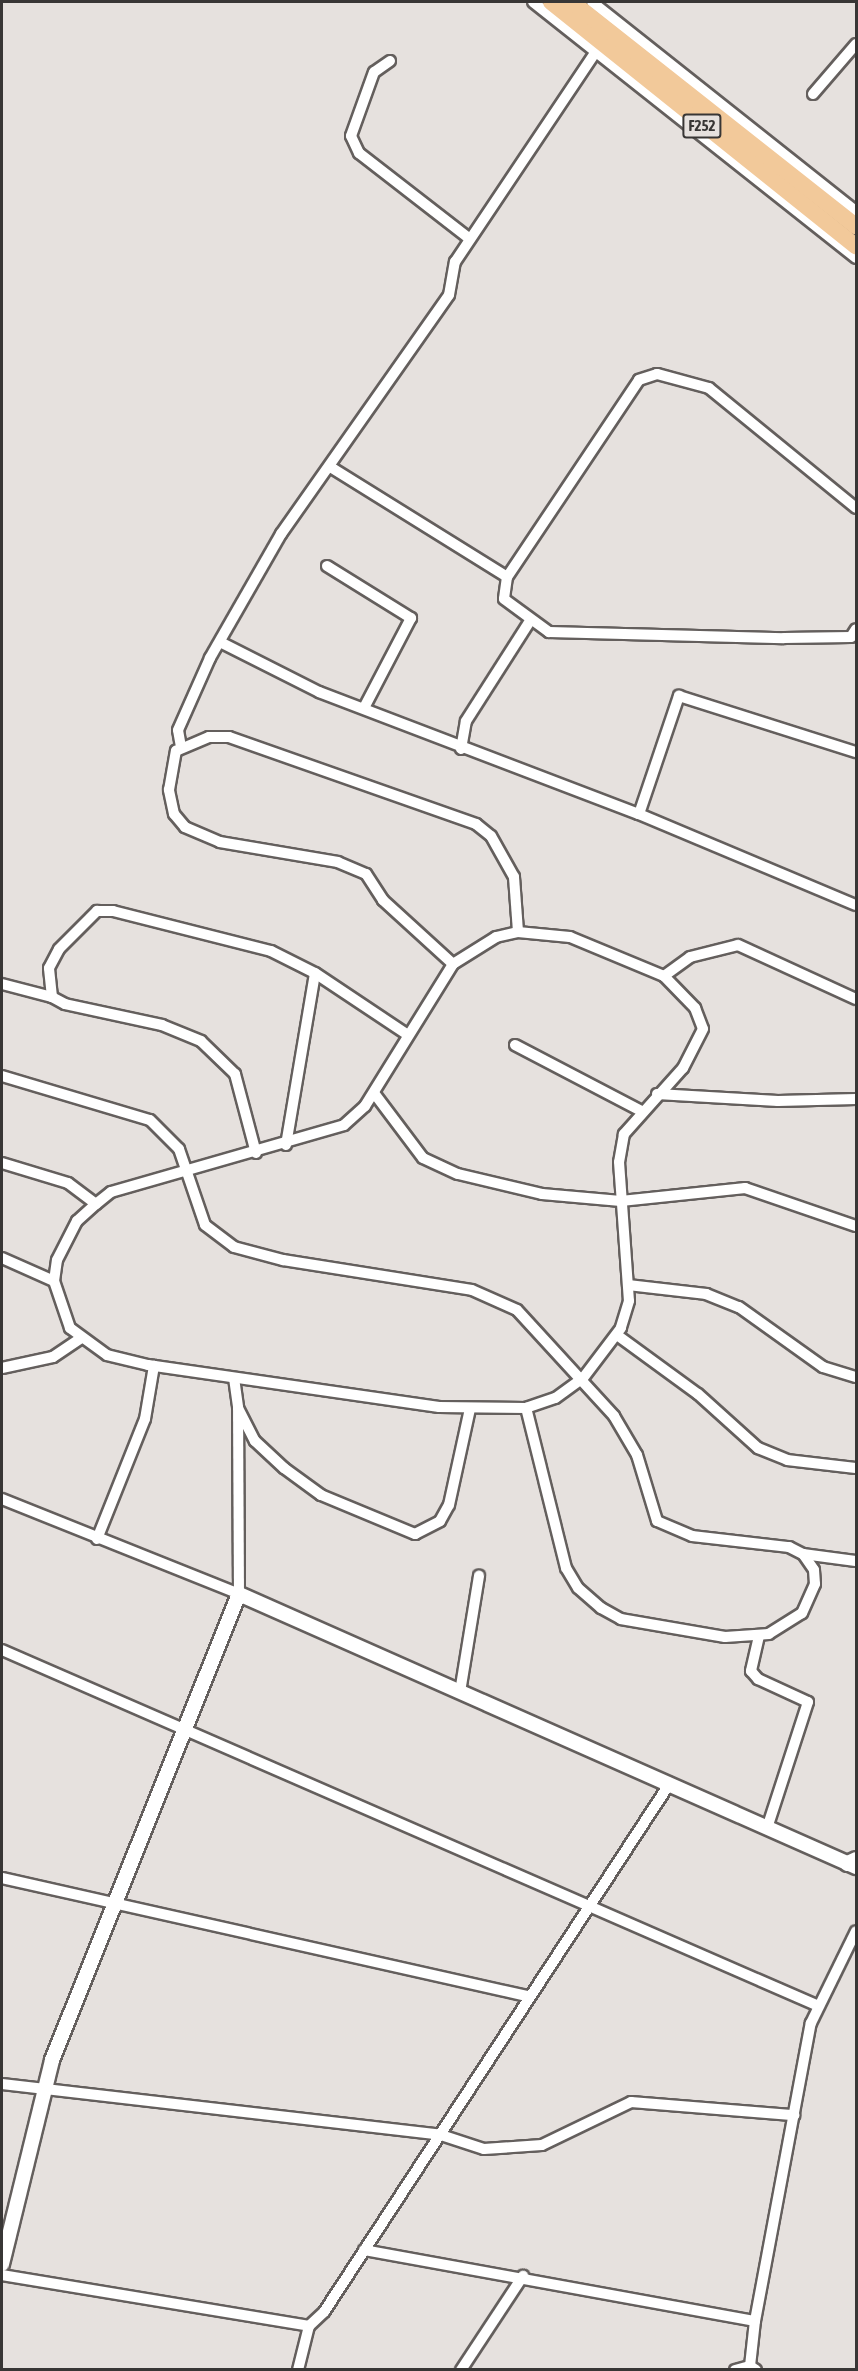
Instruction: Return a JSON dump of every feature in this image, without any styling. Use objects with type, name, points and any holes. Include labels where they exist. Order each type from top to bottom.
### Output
[{"type":"main road","name":"F252","points":[[551,2],[856,246]]},
{"type":"main road","name":"F252","points":[[572,2],[856,226]]},
{"type":"street","points":[[533,2],[856,258]]},
{"type":"street","points":[[592,2],[856,211]]},
{"type":"street","points":[[813,94],[856,44]]},
{"type":"street","points":[[181,747],[178,730],[186,708],[281,534],[332,468],[449,295],[455,261],[596,51]]},
{"type":"street","points":[[390,61],[374,72],[351,136],[360,153],[470,239]]},
{"type":"street","points":[[856,508],[708,388],[657,374],[639,380],[507,577],[504,599],[530,621],[549,633],[802,638],[851,637],[856,629]]},
{"type":"street","points":[[332,468],[507,577]]},
{"type":"street","points":[[327,566],[411,618],[364,708]]},
{"type":"street","points":[[461,748],[466,721],[530,621]]},
{"type":"street","points":[[222,643],[319,692],[639,814],[856,905]]},
{"type":"street","points":[[639,814],[679,696],[856,752]]},
{"type":"street","points":[[453,964],[383,900],[366,874],[338,862],[220,842],[184,827],[174,814],[169,790],[173,756],[181,747],[209,736],[229,737],[476,824],[491,836],[514,877],[518,932]]},
{"type":"street","points":[[52,997],[49,968],[59,949],[97,911],[113,911],[271,951],[315,973],[408,1035]]},
{"type":"street","points":[[518,932],[570,937],[664,976],[695,1008],[703,1029],[683,1068],[641,1111],[624,1134],[621,1202],[628,1285],[618,1335],[583,1378],[555,1398],[526,1408],[470,1409],[154,1366],[107,1355],[70,1328],[54,1281],[64,1242],[96,1204],[111,1192],[185,1168],[286,1145],[344,1125],[374,1093],[453,964],[496,937],[518,932]]},
{"type":"street","points":[[664,976],[690,957],[738,945],[856,999]]},
{"type":"street","points":[[286,1145],[315,973]]},
{"type":"street","points":[[2,984],[52,997],[65,1004],[162,1024],[201,1041],[235,1074],[256,1152]]},
{"type":"street","points":[[515,1045],[641,1111]]},
{"type":"street","points":[[2,1076],[150,1120],[173,1142],[185,1168],[205,1225],[234,1247],[492,1296],[542,1332],[583,1378],[628,1437],[652,1513],[662,1527],[803,1554],[856,1561]]},
{"type":"street","points":[[374,1093],[423,1158],[435,1166],[542,1194],[621,1202],[745,1188],[856,1226]]},
{"type":"street","points":[[657,1094],[778,1101],[856,1099]]},
{"type":"street","points":[[2,1163],[68,1183],[96,1204]]},
{"type":"street","points":[[2,1258],[54,1281]]},
{"type":"street","points":[[628,1285],[706,1294],[739,1307],[823,1367],[856,1377]]},
{"type":"street","points":[[618,1335],[698,1394],[758,1448],[787,1460],[856,1467]]},
{"type":"street","points":[[2,1368],[53,1357],[81,1338]]},
{"type":"street","points":[[97,1539],[145,1419],[154,1366]]},
{"type":"street","points":[[2,2264],[42,2089],[113,1905],[239,1594],[238,1408],[234,1378]]},
{"type":"street","points":[[238,1408],[255,1441],[293,1475],[321,1495],[415,1534],[440,1521],[449,1505],[470,1409]]},
{"type":"street","points":[[526,1408],[556,1540],[578,1588],[621,1619],[672,1631],[759,1636],[788,1626],[812,1597],[814,1570],[803,1554]]},
{"type":"street","points":[[2,1499],[239,1594],[670,1783],[767,1828],[853,1863]]},
{"type":"street","points":[[460,1692],[479,1576]]},
{"type":"street","points":[[759,1636],[751,1671],[758,1679],[808,1702],[767,1828]]},
{"type":"street","points":[[2,1650],[591,1904],[816,2005]]},
{"type":"street","points":[[298,2370],[309,2326],[364,2250],[441,2135],[527,1996],[591,1904],[670,1783]]},
{"type":"street","points":[[2,1878],[113,1905],[527,1996]]},
{"type":"street","points":[[735,2370],[753,2368],[755,2320],[816,2005],[856,1931]]},
{"type":"street","points":[[2,2084],[441,2135],[455,2144],[484,2149],[542,2145],[631,2102],[794,2115]]},
{"type":"street","points":[[364,2250],[523,2276],[755,2320]]},
{"type":"street","points":[[2,2275],[309,2326]]},
{"type":"street","points":[[461,2370],[523,2276]]}]
